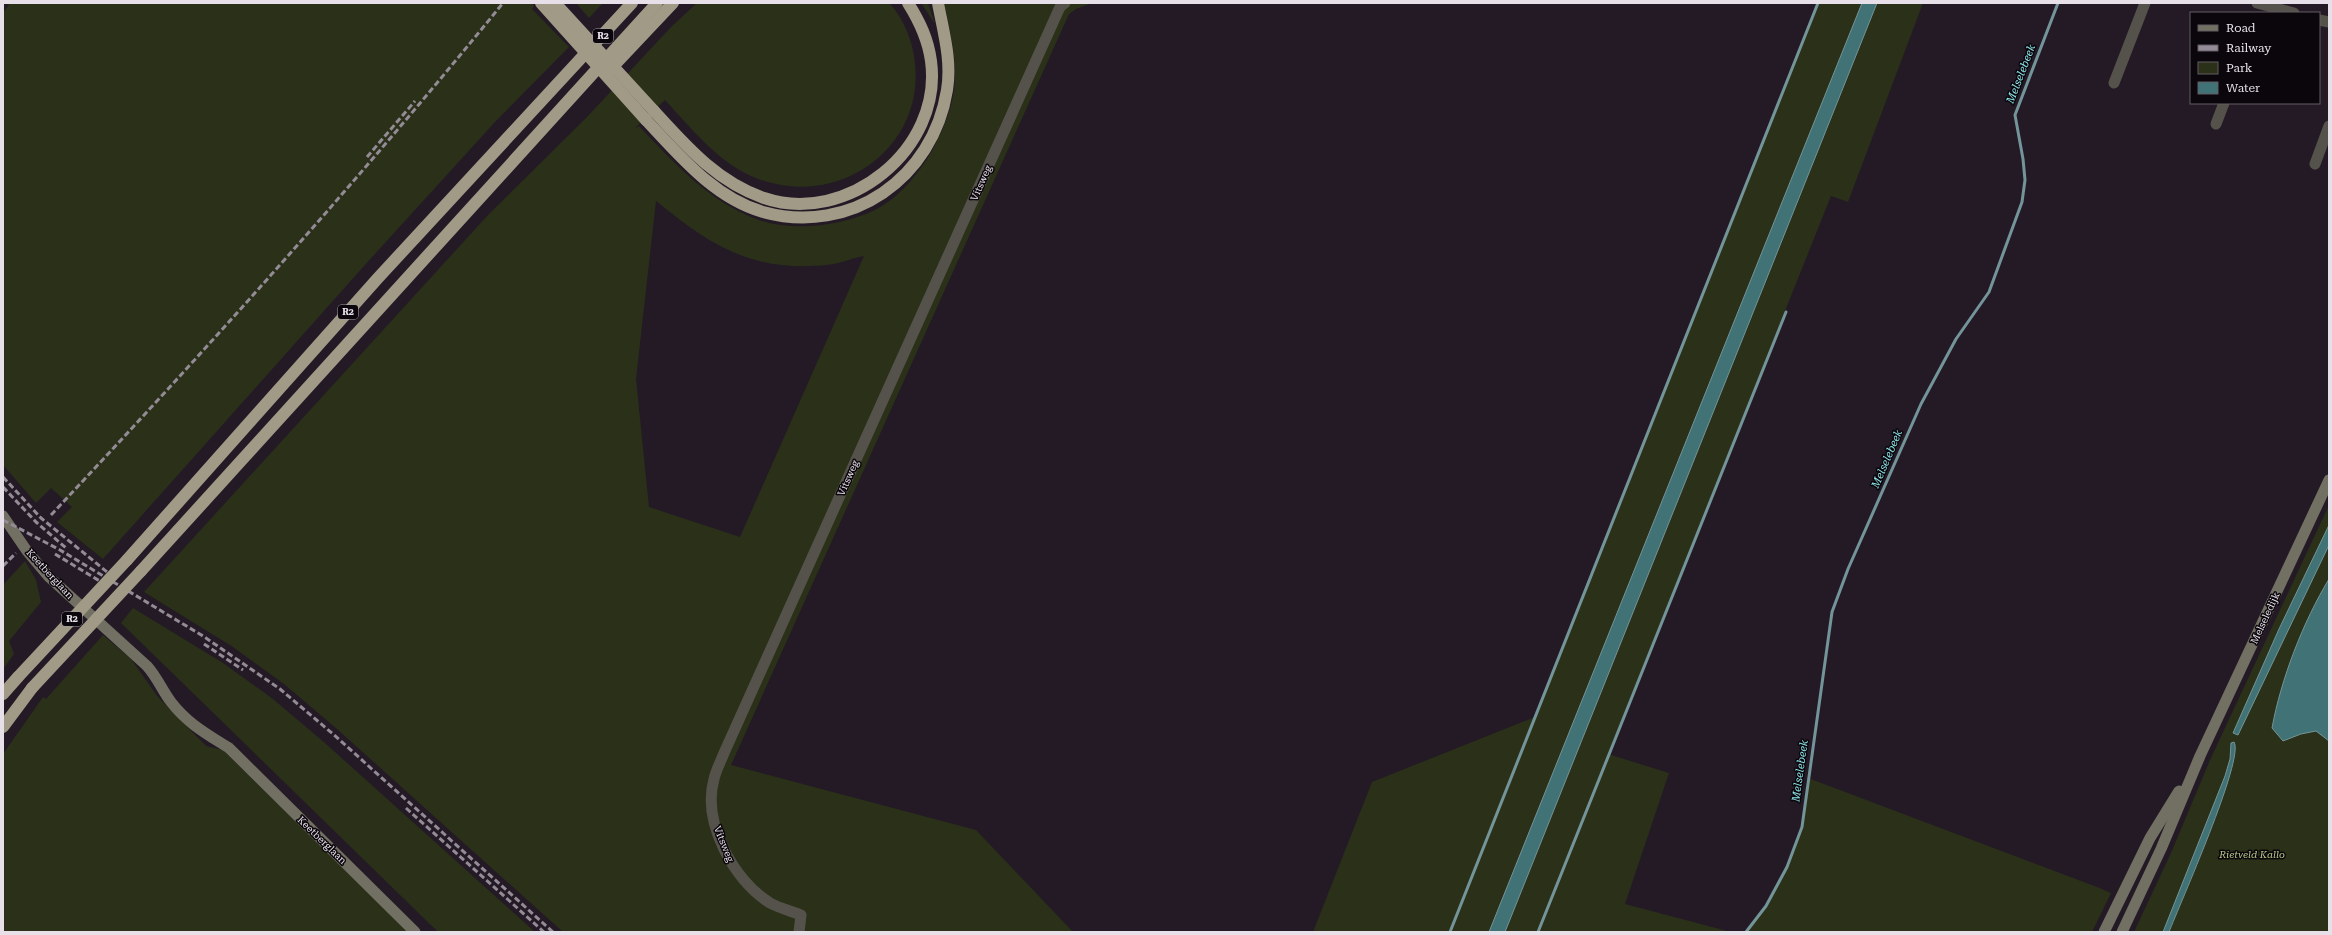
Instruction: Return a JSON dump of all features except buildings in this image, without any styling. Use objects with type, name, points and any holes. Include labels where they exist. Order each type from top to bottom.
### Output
[{"type":"highway","points":[[541,3],[650,115],[700,160],[743,190],[765,198],[794,203],[819,202],[844,196],[866,186],[888,170],[903,156],[915,138],[925,115],[931,92],[931,62],[925,31],[908,3]]},
{"type":"highway","points":[[555,3],[701,176],[726,194],[763,212],[795,217],[820,216],[871,201],[901,181],[916,163],[939,122],[947,89],[948,57],[938,3]]},
{"type":"highway","points":[[573,68],[625,3]]},
{"type":"highway","name":"R2","points":[[3,694],[127,560],[378,278],[632,3]]},
{"type":"highway","name":"R2","points":[[32,688],[477,204],[657,3]]},
{"type":"highway","points":[[477,204],[576,106],[673,3]]},
{"type":"highway","points":[[3,715],[32,688]]},
{"type":"highway","points":[[3,727],[32,688]]},
{"type":"main road","name":"Melseledijk","points":[[2122,932],[2161,849],[2200,756],[2329,480]]},
{"type":"main road","name":"Keetberglaan","points":[[3,516],[27,550],[49,576],[156,675],[171,702],[200,732],[229,748],[415,932]]},
{"type":"main road","name":"Melseledijk","points":[[2104,932],[2150,838],[2200,756]]},
{"type":"street","name":"Vitsweg","points":[[799,932],[801,916],[770,903],[749,886],[728,860],[716,830],[713,807],[714,780],[734,731],[1060,7],[1065,3]]},
{"type":"street","points":[[2114,83],[2145,3]]},
{"type":"street","points":[[2260,7],[2288,12]]},
{"type":"street","points":[[2216,124],[2224,104]]},
{"type":"street","points":[[2315,164],[2329,126]]},
{"type":"green space","points":[[10,3],[532,3],[534,6],[532,9],[569,47],[495,122],[364,266],[103,559],[57,522],[72,507],[51,488],[36,503],[3,465],[3,13]]},
{"type":"green space","points":[[576,3],[603,3],[589,18]]},
{"type":"green space","points":[[697,3],[889,3],[897,13],[910,38],[913,51],[915,85],[908,116],[893,142],[871,163],[845,178],[815,186],[783,185],[751,176],[726,161],[715,152],[694,132],[665,100],[634,129],[639,126],[665,154],[693,180],[724,203],[741,212],[773,224],[788,226],[818,226],[862,216],[890,201],[916,175],[937,142],[951,107],[955,79],[951,35],[944,3],[1092,3],[1076,9],[1069,14],[731,765],[976,830],[1073,932],[563,932],[337,729],[284,684],[233,647],[144,592],[488,215],[587,117],[672,26]],"holes":[[[656,201],[676,217],[714,243],[754,260],[800,266],[826,265],[864,256],[740,537],[649,507],[636,379]]]},
{"type":"green space","points":[[921,3],[928,3],[935,24]]},
{"type":"green space","points":[[1818,3],[1862,3],[1489,932],[1313,932],[1372,782],[1535,717]]},
{"type":"green space","points":[[1877,3],[1923,3],[1848,202],[1831,196],[1608,754],[1669,773],[1625,904],[1731,932],[1505,932]]},
{"type":"green space","name":"Rietveld Kallo","points":[[2329,505],[2329,932],[2134,932],[2171,853],[2210,760]]},
{"type":"green space","points":[[25,561],[36,580],[41,602],[9,641],[14,654],[3,669],[3,585]]},
{"type":"green space","points":[[133,608],[223,663],[273,699],[325,743],[535,932],[438,932],[121,623]]},
{"type":"green space","points":[[103,635],[131,659],[158,697],[206,746],[223,750],[408,932],[3,932],[3,754],[43,697],[46,699]]},
{"type":"green space","points":[[1808,778],[2111,893],[2092,932],[1746,932],[1772,895],[1786,869],[1798,841],[1805,809]]},
{"type":"water","points":[[1862,3],[1877,3],[1505,932],[1489,932]]},
{"type":"water","points":[[2329,525],[2329,545],[2238,735],[2233,733],[2279,629]]},
{"type":"water","points":[[2329,579],[2329,741],[2316,731],[2301,734],[2283,741],[2272,728],[2281,690],[2302,632]]},
{"type":"water","points":[[2234,742],[2235,754],[2221,802],[2169,932],[2163,932],[2225,776],[2230,759],[2231,743]]},
{"type":"waterway","points":[[1450,932],[1818,3]]},
{"type":"waterway","name":"Melselebeek","points":[[1746,932],[1766,906],[1787,867],[1802,827],[1832,612],[1848,569],[1921,404],[1956,339],[1989,292],[2022,202],[2025,180],[2023,159],[2015,115],[2058,3]]},
{"type":"waterway","points":[[1538,932],[1786,312]]},
{"type":"railway","points":[[51,515],[225,327],[282,263],[394,134],[503,3]]},
{"type":"railway","points":[[367,157],[415,101]]},
{"type":"railway","points":[[3,477],[41,518],[112,576]]},
{"type":"railway","points":[[3,487],[36,522],[66,548]]},
{"type":"railway","points":[[3,520],[60,550],[203,636],[280,689],[333,734],[553,932]]},
{"type":"railway","points":[[3,566],[16,553]]},
{"type":"railway","points":[[55,554],[103,583]]},
{"type":"railway","points":[[204,644],[243,670]]},
{"type":"railway","points":[[406,808],[544,932]]}]
